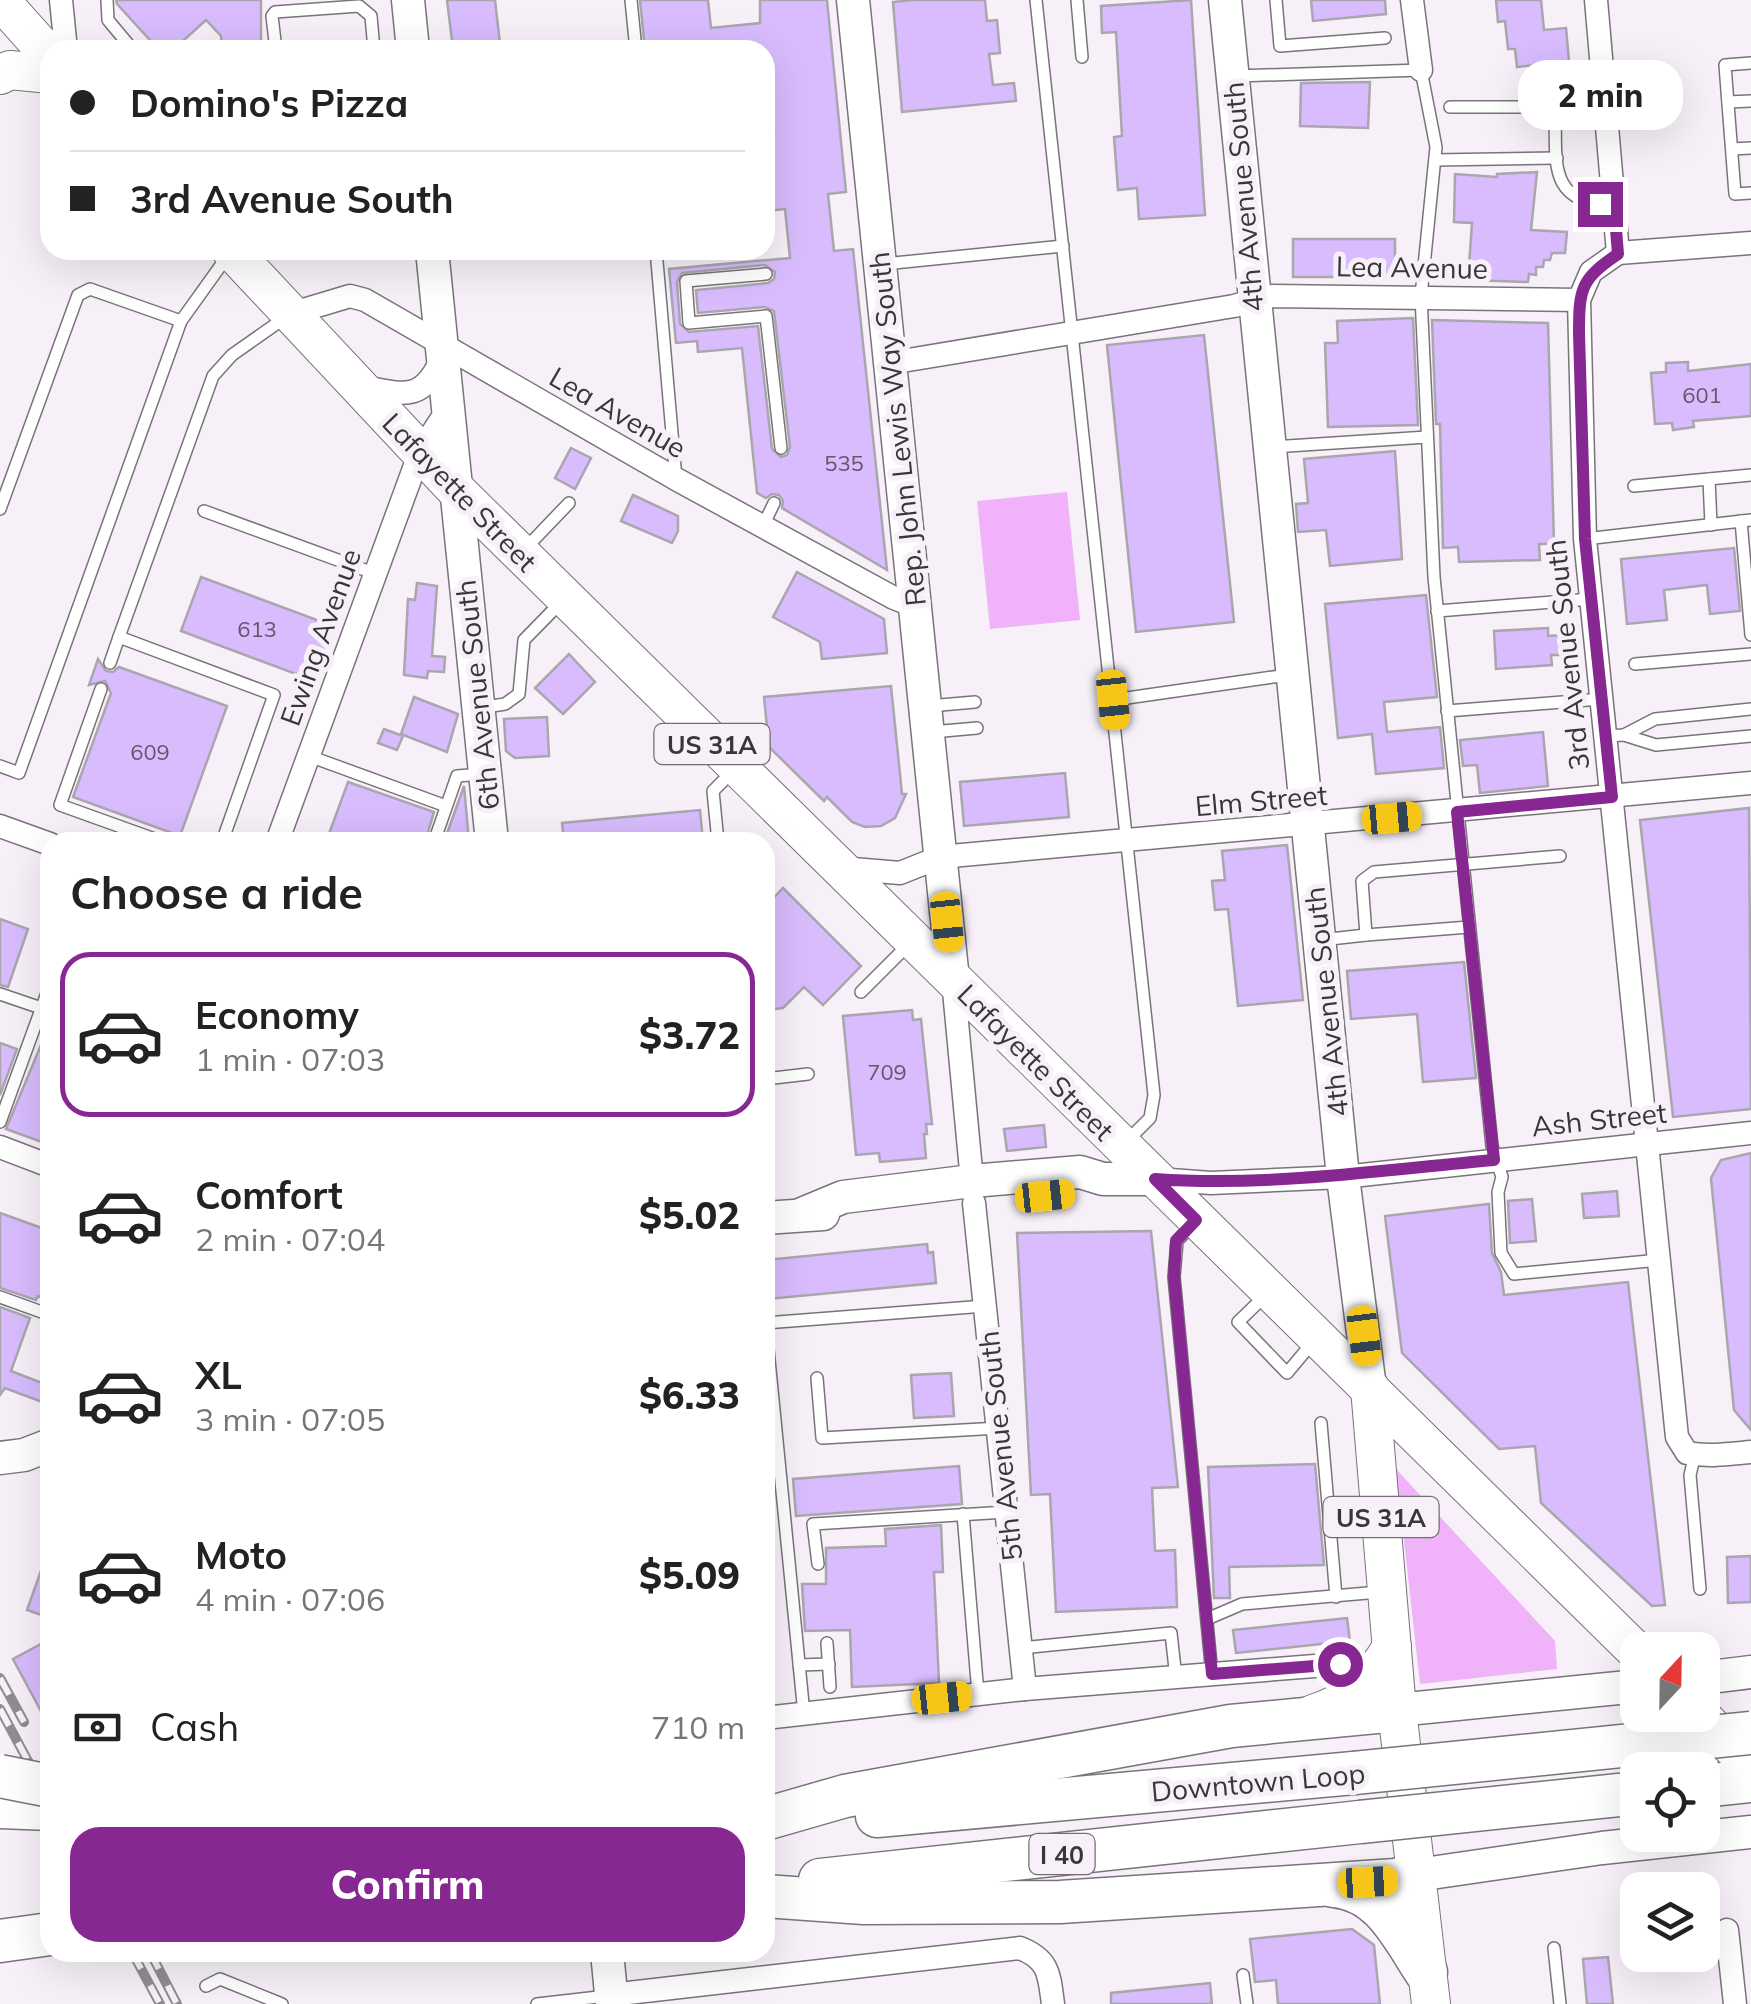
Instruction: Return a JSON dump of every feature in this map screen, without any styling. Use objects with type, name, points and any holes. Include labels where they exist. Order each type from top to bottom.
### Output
[{"type":"highway","points":[[775,1815],[845,1796],[1230,1726],[1397,1710]]},
{"type":"highway","name":"Downtown Loop","points":[[775,1825],[1751,1733]]},
{"type":"highway","points":[[0,1776],[40,1784]]},
{"type":"highway","points":[[1720,1784],[1751,1781]]},
{"type":"highway","name":"Downtown Loop","points":[[775,1885],[1620,1795]]},
{"type":"highway","points":[[0,1807],[40,1809]]},
{"type":"highway","points":[[775,1897],[864,1904],[1060,1902],[1396,1880],[1417,1875]]},
{"type":"highway","points":[[1314,1885],[1344,1887],[1370,1896],[1390,1918],[1429,1988]]},
{"type":"highway","points":[[13,1931],[40,1925]]},
{"type":"main road","points":[[6,10],[40,46]]},
{"type":"main road","points":[[0,75],[10,70],[40,73]]},
{"type":"main road","name":"Lafayette Street","points":[[247,260],[290,314],[457,492],[1620,1635]]},
{"type":"main road","name":"4th Avenue South","points":[[1370,1388],[1397,1710],[1429,1988]]},
{"type":"main road","points":[[1290,1720],[1331,1708],[1360,1691],[1392,1647]]},
{"type":"main road","points":[[1717,1732],[1751,1766]]},
{"type":"street","points":[[408,0],[412,40]]},
{"type":"street","name":"Rep. John Lewis Way South","points":[[853,0],[940,857]]},
{"type":"street","name":"4th Avenue South","points":[[1225,0],[1343,1177],[1370,1388]]},
{"type":"street","points":[[1412,0],[1421,70]]},
{"type":"street","points":[[1596,0],[1618,254]]},
{"type":"street","points":[[62,2],[65,40]]},
{"type":"street","points":[[1579,300],[1591,272],[1618,254],[1751,243]]},
{"type":"street","name":"6th Avenue South","points":[[433,260],[491,832]]},
{"type":"street","name":"Lea Avenue","points":[[290,314],[350,296],[365,300],[442,351],[914,606]]},
{"type":"street","name":"Lea Avenue","points":[[890,363],[1234,306],[1272,296],[1579,300]]},
{"type":"street","name":"3rd Avenue South","points":[[1579,300],[1585,539],[1601,699],[1614,736],[1612,797],[1677,1438],[1687,1452],[1695,1454]]},
{"type":"street","points":[[358,386],[412,394],[428,384],[442,351]]},
{"type":"street","name":"Ewing Avenue","points":[[281,832],[420,452],[448,409]]},
{"type":"street","name":"Elm Street","points":[[838,868],[900,873],[940,857],[1751,783]]},
{"type":"street","points":[[0,826],[40,840]]},
{"type":"street","name":"5th Avenue South","points":[[940,857],[1025,1689]]},
{"type":"street","name":"Ash Street","points":[[1155,1179],[1211,1183],[1343,1177],[1751,1133]]},
{"type":"street","points":[[0,1147],[40,1162]]},
{"type":"street","points":[[775,1217],[850,1215],[973,1192],[1081,1192],[1102,1179],[1155,1179]]},
{"type":"street","points":[[0,1458],[40,1449]]},
{"type":"street","points":[[1695,1454],[1751,1452]]},
{"type":"street","points":[[775,1717],[1025,1689],[1340,1664]]},
{"type":"street","points":[[1720,1676],[1748,1673]]},
{"type":"street","points":[[1397,1710],[1620,1688]]},
{"type":"street","points":[[1417,1875],[1738,1833]]},
{"type":"street","points":[[1727,1930],[1736,2004]]},
{"type":"street","points":[[608,1962],[612,2000],[1020,1948],[1036,1955],[1044,1965],[1052,2004]]},
{"type":"lane","points":[[107,0],[108,20],[124,40]]},
{"type":"lane","points":[[631,0],[635,40]]},
{"type":"lane","points":[[1036,0],[1129,841],[1154,1106],[1150,1118],[1121,1146]]},
{"type":"lane","points":[[1077,0],[1082,57]]},
{"type":"lane","points":[[1276,0],[1280,46],[1384,38]]},
{"type":"lane","points":[[275,40],[272,16],[276,12],[359,6],[371,16],[373,40]]},
{"type":"lane","points":[[1751,63],[1725,65],[1736,194],[1751,193]]},
{"type":"lane","points":[[1232,76],[1421,70],[1436,147],[1420,296],[1437,610],[1494,1160],[1502,1178],[1498,1192],[1501,1253],[1514,1274],[1660,1260]]},
{"type":"lane","points":[[1728,102],[1751,100]]},
{"type":"lane","points":[[1450,107],[1554,107],[1560,176],[1571,196],[1591,205],[1614,205]]},
{"type":"lane","points":[[1732,149],[1751,148]]},
{"type":"lane","points":[[1435,160],[1557,158]]},
{"type":"lane","points":[[880,264],[1063,246]]},
{"type":"lane","points":[[0,766],[18,774],[181,321],[235,260]]},
{"type":"lane","points":[[657,260],[676,480]]},
{"type":"lane","points":[[766,274],[686,281],[690,323],[766,316],[780,448]]},
{"type":"lane","points":[[0,509],[78,295],[90,289],[181,321]]},
{"type":"lane","points":[[110,664],[212,376],[232,355],[290,314]]},
{"type":"lane","points":[[1268,447],[1427,437]]},
{"type":"lane","points":[[1634,486],[1751,475]]},
{"type":"lane","points":[[1709,480],[1712,525]]},
{"type":"lane","points":[[763,527],[774,503]]},
{"type":"lane","points":[[520,554],[569,504]]},
{"type":"lane","points":[[204,510],[376,574]]},
{"type":"lane","points":[[1585,539],[1746,521],[1751,635]]},
{"type":"lane","points":[[477,708],[506,704],[519,694],[524,640],[564,598]]},
{"type":"lane","points":[[1437,610],[1591,598]]},
{"type":"lane","points":[[119,637],[274,695],[226,832]]},
{"type":"lane","points":[[1635,664],[1751,654]]},
{"type":"lane","points":[[1113,700],[1292,675]]},
{"type":"lane","points":[[101,689],[60,805],[136,832]]},
{"type":"lane","points":[[1447,711],[1601,699]]},
{"type":"lane","points":[[926,719],[975,702]]},
{"type":"lane","points":[[1614,736],[1655,719],[1751,709]]},
{"type":"lane","points":[[926,719],[977,728]]},
{"type":"lane","points":[[1614,736],[1656,745],[1751,736]]},
{"type":"lane","points":[[308,756],[446,806]]},
{"type":"lane","points":[[717,832],[713,792],[736,768]]},
{"type":"lane","points":[[437,832],[457,776],[485,774]]},
{"type":"lane","points":[[1366,935],[1362,881],[1366,875],[1560,856]]},
{"type":"lane","points":[[1320,940],[1469,926]]},
{"type":"lane","points":[[860,992],[912,941]]},
{"type":"lane","points":[[0,994],[40,1007]]},
{"type":"lane","points":[[0,1122],[40,1024]]},
{"type":"lane","points":[[775,1078],[808,1074]]},
{"type":"lane","points":[[1196,1220],[1176,1241],[1174,1277],[1212,1674]]},
{"type":"lane","points":[[0,1297],[40,1311]]},
{"type":"lane","points":[[775,1320],[985,1306]]},
{"type":"lane","points":[[817,1378],[822,1438],[999,1428]]},
{"type":"lane","points":[[775,1422],[804,1714]]},
{"type":"lane","points":[[1321,1423],[1336,1597]]},
{"type":"lane","points":[[1695,1454],[1690,1475],[1700,1589]]},
{"type":"lane","points":[[818,1564],[812,1524],[1006,1512]]},
{"type":"lane","points":[[964,1514],[978,1694]]},
{"type":"lane","points":[[1207,1619],[1242,1604],[1387,1590]]},
{"type":"lane","points":[[1021,1648],[1170,1634],[1176,1678]]},
{"type":"lane","points":[[827,1643],[830,1687]]},
{"type":"lane","points":[[799,1666],[829,1664]]},
{"type":"lane","points":[[1554,1948],[1560,2004]]},
{"type":"lane","points":[[1243,1975],[1247,2004]]},
{"type":"lane","points":[[206,1986],[220,1979],[282,2004]]},
{"type":"lane","points":[[537,2004],[612,2000]]},
{"type":"shaded area","points":[[1067,492],[1080,620],[990,629],[977,501]]},
{"type":"shaded area","points":[[1396,1469],[1555,1641],[1557,1669],[1420,1684]]},
{"type":"building","points":[[116,0],[261,0],[261,40],[221,40],[206,20],[184,40],[150,40]]},
{"type":"building","points":[[447,0],[495,0],[500,40],[452,40]]},
{"type":"building","points":[[640,0],[708,0],[711,28],[760,23],[760,0],[827,0],[846,192],[828,194],[834,251],[853,249],[887,570],[782,508],[779,495],[766,498],[757,493],[742,348],[698,352],[697,341],[676,343],[669,269],[790,258],[785,209],[775,210],[775,40],[644,40]],"holes":[[[765,265],[775,272],[768,283],[696,290],[698,313],[765,307],[774,311],[790,447],[787,455],[781,457],[772,449],[758,326],[689,332],[680,324],[677,282],[682,273]]]},
{"type":"building","points":[[985,0],[987,21],[997,20],[1000,53],[989,54],[993,85],[1014,83],[1016,101],[902,112],[893,2]]},
{"type":"building","points":[[1191,0],[1205,215],[1139,219],[1137,188],[1118,190],[1114,137],[1122,136],[1116,32],[1102,33],[1101,6]]},
{"type":"building","points":[[1311,0],[1385,0],[1386,14],[1313,21]]},
{"type":"building","points":[[1496,0],[1541,0],[1544,30],[1566,28],[1569,61],[1517,67],[1515,49],[1508,49],[1505,21],[1498,22]]},
{"type":"building","points":[[1370,82],[1368,128],[1300,126],[1301,83]]},
{"type":"building","points":[[1537,172],[1531,230],[1567,232],[1565,253],[1552,253],[1543,267],[1536,267],[1536,275],[1529,274],[1528,282],[1468,280],[1472,223],[1454,222],[1455,174],[1497,177]]},
{"type":"building","points":[[1293,239],[1395,239],[1395,277],[1293,277]]},
{"type":"building","points":[[1413,318],[1418,425],[1328,427],[1325,343],[1338,343],[1337,321]]},
{"type":"building","points":[[1432,320],[1548,323],[1554,544],[1539,544],[1540,560],[1459,562],[1458,547],[1443,548]]},
{"type":"building","points":[[1204,335],[1234,622],[1136,632],[1107,345]]},
{"type":"building","points":[[1688,362],[1688,371],[1751,364],[1751,416],[1693,421],[1694,427],[1673,430],[1672,423],[1655,424],[1651,373],[1666,372],[1666,363]]},
{"type":"building","points":[[571,448],[591,458],[575,489],[555,478]]},
{"type":"building","points":[[1395,451],[1402,559],[1330,566],[1326,530],[1298,532],[1296,504],[1308,503],[1304,459]]},
{"type":"building","points":[[633,495],[678,516],[678,531],[672,543],[621,521]]},
{"type":"building","points":[[1734,548],[1740,611],[1710,614],[1707,585],[1664,590],[1667,620],[1627,624],[1621,559]]},
{"type":"building","points":[[797,572],[884,619],[887,653],[822,659],[820,642],[773,617]]},
{"type":"building","points":[[201,577],[333,626],[312,680],[181,631]]},
{"type":"building","points":[[417,583],[437,586],[432,656],[445,657],[444,672],[428,671],[427,678],[404,675],[408,599],[415,600]]},
{"type":"building","points":[[1426,595],[1437,697],[1384,702],[1387,732],[1440,727],[1444,768],[1376,774],[1372,734],[1338,738],[1325,604]]},
{"type":"building","points":[[1548,628],[1548,636],[1562,635],[1563,655],[1551,655],[1552,665],[1496,669],[1494,631]]},
{"type":"building","points":[[569,654],[595,682],[563,714],[535,688]]},
{"type":"building","points":[[98,659],[106,671],[113,672],[119,667],[227,706],[181,832],[169,832],[73,797],[111,693],[105,681],[89,685]]},
{"type":"building","points":[[891,686],[902,794],[906,794],[895,818],[881,826],[865,827],[852,822],[827,797],[824,801],[769,747],[764,697]]},
{"type":"building","points":[[414,697],[458,714],[447,752],[401,734]]},
{"type":"building","points":[[547,717],[549,756],[515,758],[506,751],[504,719]]},
{"type":"building","points":[[384,729],[403,736],[397,750],[378,743]]},
{"type":"building","points":[[1543,732],[1548,786],[1480,793],[1477,765],[1463,766],[1460,740]]},
{"type":"building","points":[[1065,773],[1069,817],[964,826],[960,782]]},
{"type":"building","points":[[348,782],[434,812],[428,832],[330,832]]},
{"type":"building","points":[[464,786],[468,832],[448,832]]},
{"type":"building","points":[[1749,808],[1751,1109],[1673,1117],[1640,820]]},
{"type":"building","points":[[700,810],[702,832],[563,832],[562,823]]},
{"type":"building","points":[[1287,845],[1303,1000],[1238,1006],[1228,909],[1215,910],[1212,881],[1225,880],[1222,851]]},
{"type":"building","points":[[783,888],[861,966],[823,1005],[804,987],[783,1008],[775,1009],[775,896]]},
{"type":"building","points":[[0,919],[28,929],[8,987],[0,985]]},
{"type":"building","points":[[1464,962],[1476,1078],[1423,1082],[1417,1014],[1351,1019],[1347,971]]},
{"type":"building","points":[[912,1010],[913,1020],[921,1019],[932,1124],[926,1124],[924,1134],[926,1158],[880,1162],[879,1153],[856,1155],[843,1016]]},
{"type":"building","points":[[0,1043],[17,1049],[0,1095]]},
{"type":"building","points":[[40,1047],[40,1141],[6,1129]]},
{"type":"building","points":[[1044,1125],[1046,1147],[1007,1151],[1004,1129]]},
{"type":"building","points":[[1751,1153],[1751,1430],[1734,1410],[1711,1178],[1721,1160]]},
{"type":"building","points":[[1617,1191],[1619,1216],[1584,1218],[1582,1194]]},
{"type":"building","points":[[1532,1199],[1536,1241],[1510,1243],[1508,1201]]},
{"type":"building","points":[[1489,1204],[1492,1253],[1501,1272],[1504,1295],[1628,1282],[1665,1605],[1652,1606],[1541,1503],[1535,1446],[1499,1449],[1402,1353],[1385,1216]]},
{"type":"building","points":[[0,1213],[40,1227],[40,1297],[36,1300],[0,1288]]},
{"type":"building","points":[[1151,1231],[1178,1487],[1152,1488],[1155,1551],[1175,1550],[1177,1607],[1056,1612],[1050,1494],[1031,1495],[1017,1233]]},
{"type":"building","points":[[927,1244],[928,1253],[933,1252],[936,1283],[775,1298],[775,1259]]},
{"type":"building","points":[[0,1307],[30,1318],[11,1371],[40,1382],[40,1401],[5,1388],[0,1395]]},
{"type":"building","points":[[951,1373],[954,1416],[914,1418],[911,1375]]},
{"type":"building","points":[[1315,1464],[1324,1565],[1229,1567],[1230,1598],[1214,1598],[1208,1467]]},
{"type":"building","points":[[959,1466],[962,1504],[796,1516],[793,1479]]},
{"type":"building","points":[[941,1525],[943,1572],[934,1572],[939,1683],[852,1687],[850,1630],[805,1631],[802,1584],[826,1584],[826,1548],[886,1546],[885,1529]]},
{"type":"building","points":[[1751,1556],[1751,1602],[1728,1603],[1727,1557]]},
{"type":"building","points":[[40,1573],[40,1615],[27,1610]]},
{"type":"building","points":[[1347,1618],[1350,1641],[1236,1653],[1233,1630]]},
{"type":"building","points":[[40,1644],[40,1709],[13,1659]]},
{"type":"building","points":[[1352,1929],[1374,1945],[1380,2004],[1278,2004],[1276,1980],[1255,1982],[1250,1939]]},
{"type":"building","points":[[1608,1957],[1613,2004],[1587,2004],[1583,1959]]},
{"type":"building","points":[[1210,1983],[1212,2004],[1111,2004],[1111,1993]]},
{"type":"railway","points":[[0,1678],[24,1722]]},
{"type":"railway","points":[[0,1709],[40,1783]]},
{"type":"railway","points":[[137,1962],[160,2004]]},
{"type":"railway","points":[[155,1962],[177,2004]]},
{"type":"route","points":[[1340,1664],[1212,1674],[1174,1277],[1176,1241],[1196,1220],[1155,1179],[1211,1183],[1343,1177],[1494,1160],[1457,812],[1612,797],[1585,539],[1579,333],[1579,300],[1591,272],[1618,254],[1614,205],[1600,204]]}]
